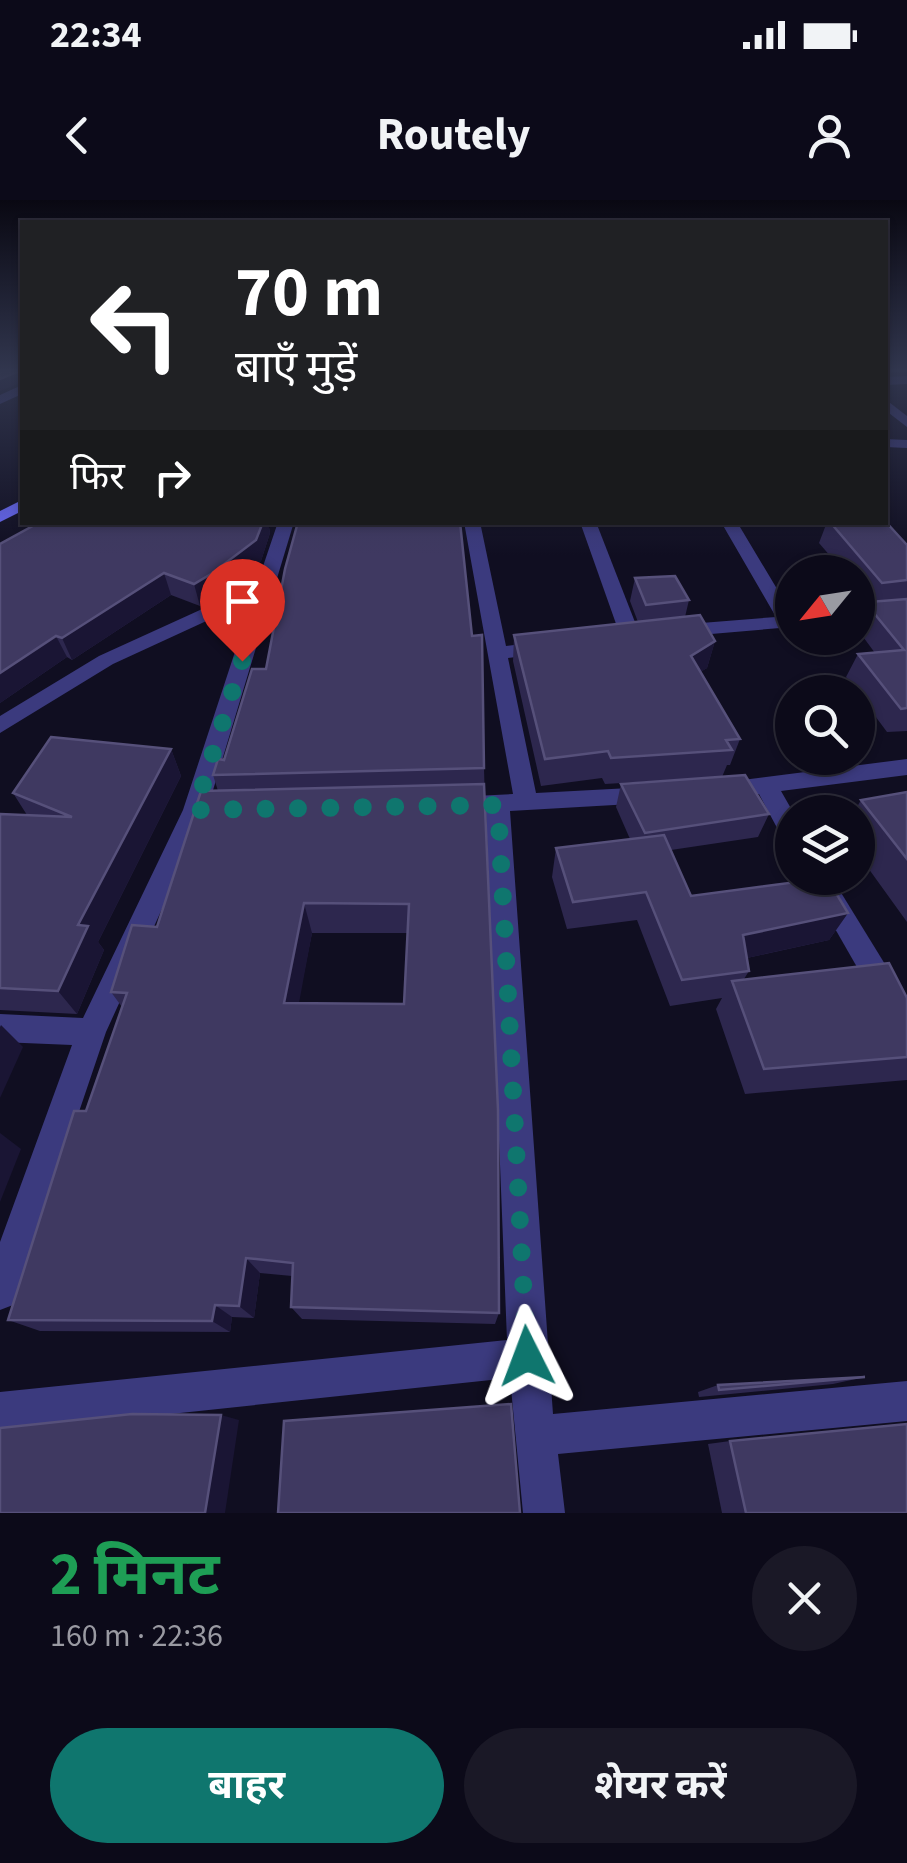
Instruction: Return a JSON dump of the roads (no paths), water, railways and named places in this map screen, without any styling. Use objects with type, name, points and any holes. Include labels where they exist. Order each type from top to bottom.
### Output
[{"type":"street","points":[[0,1292],[91,1032],[205,810],[280,525]]},
{"type":"street","points":[[473,525],[498,653],[512,804],[527,1356],[544,1513]]},
{"type":"street","points":[[589,525],[621,637],[775,623]]},
{"type":"street","points":[[731,525],[775,597]]},
{"type":"street","points":[[0,726],[106,660],[266,587]]},
{"type":"street","points":[[498,653],[574,643]]},
{"type":"street","points":[[422,806],[767,788],[907,767]]},
{"type":"street","points":[[767,788],[775,802]]},
{"type":"street","points":[[829,895],[907,1027]]},
{"type":"street","points":[[0,1028],[91,1032]]},
{"type":"street","points":[[0,1412],[527,1356]]},
{"type":"street","points":[[536,1436],[907,1400]]}]
